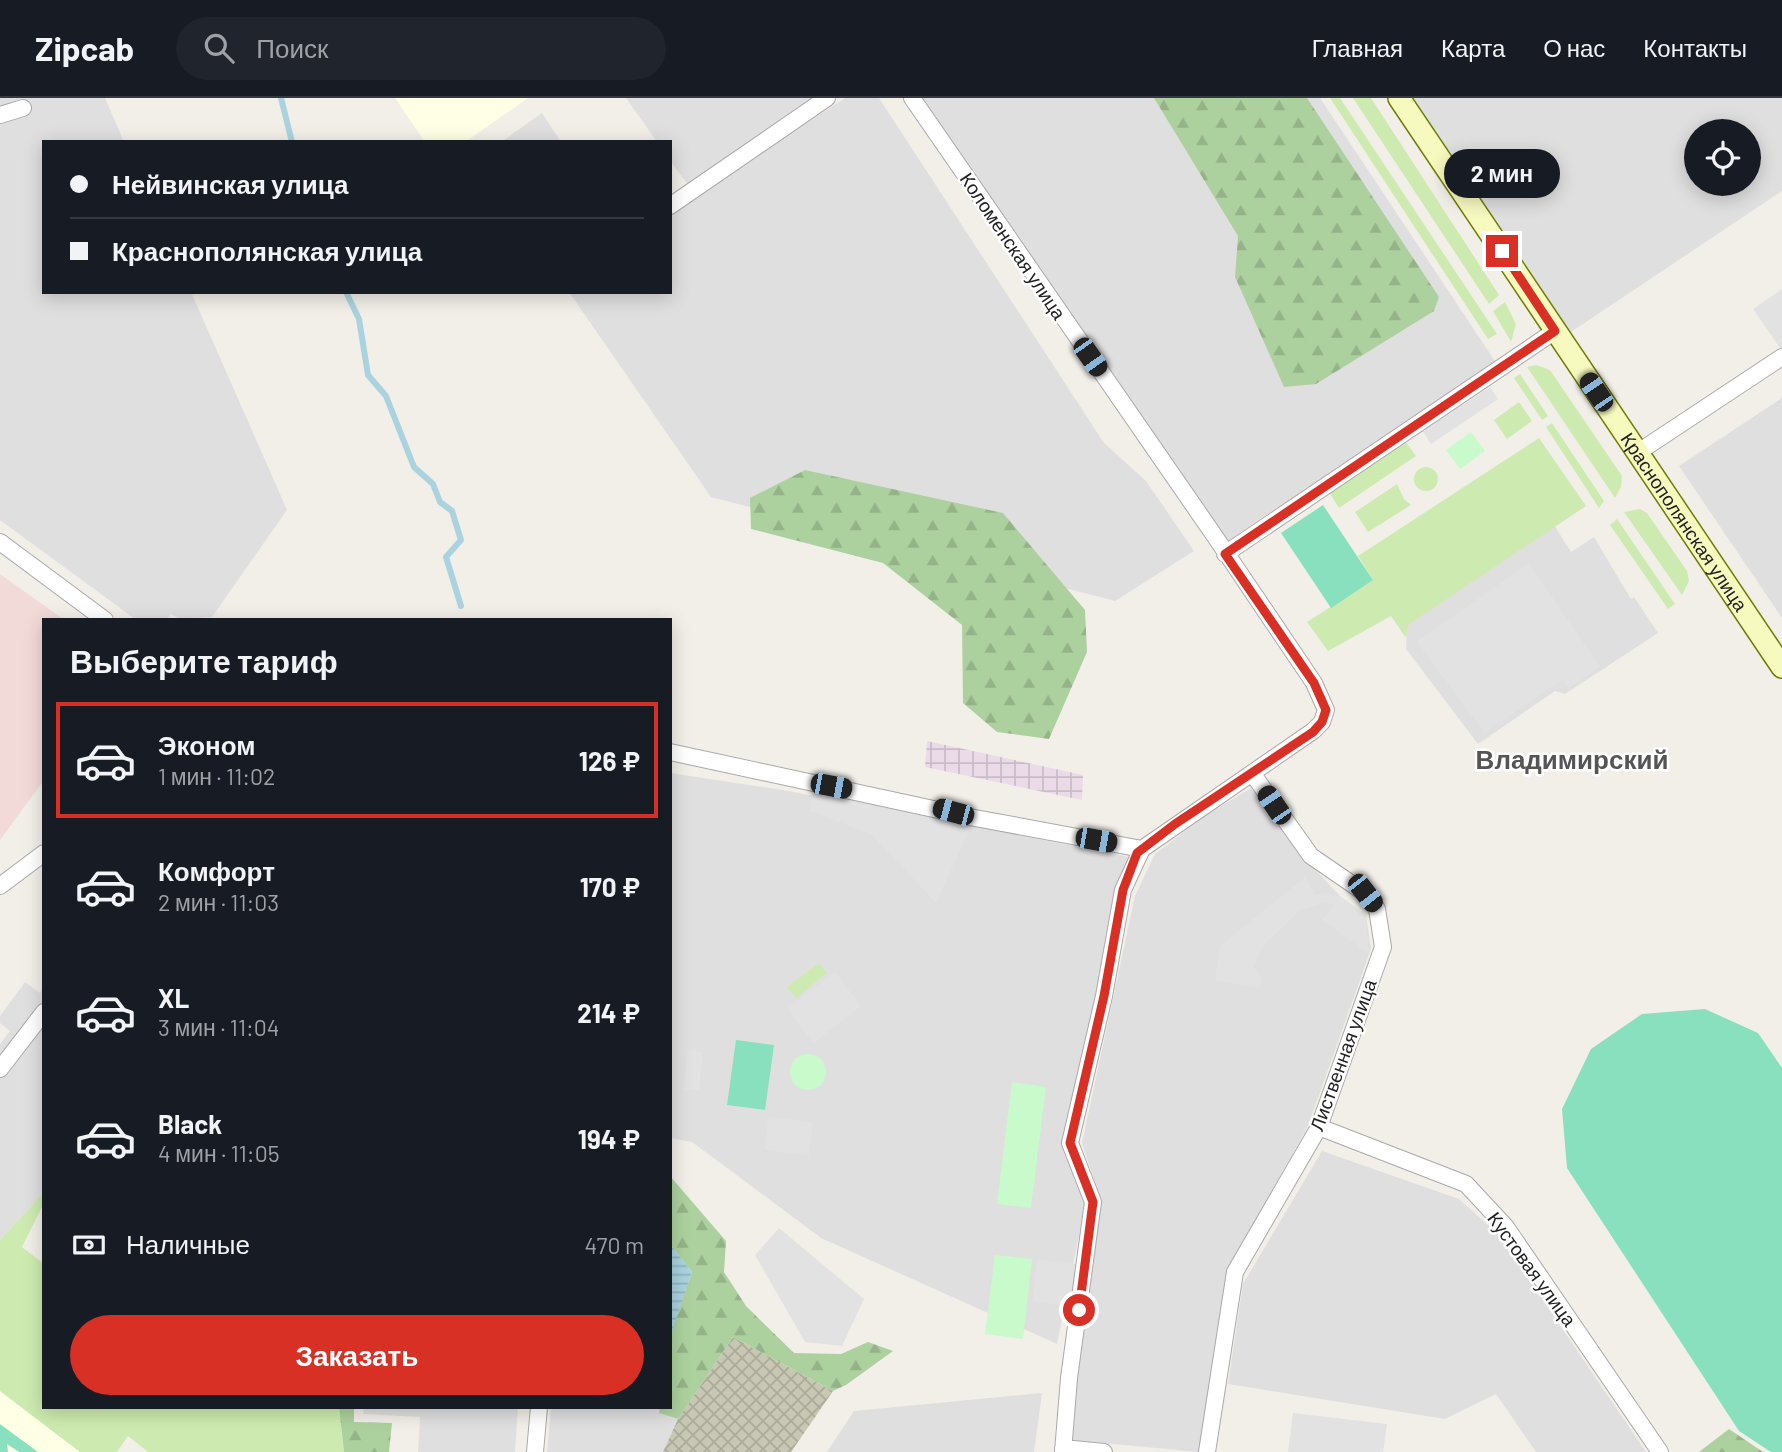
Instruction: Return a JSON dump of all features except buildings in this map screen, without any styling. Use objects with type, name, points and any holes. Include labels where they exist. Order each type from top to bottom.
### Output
[{"type":"main road","name":"Краснополянская улица","points":[[1399,98],[1782,667]]},
{"type":"street","points":[[672,205],[827,98]]},
{"type":"street","name":"Коломенская улица","points":[[912,98],[1318,689],[1326,710],[1322,722],[1313,732],[1252,773]]},
{"type":"street","points":[[0,116],[23,108]]},
{"type":"street","points":[[1225,554],[1555,331]]},
{"type":"street","points":[[1637,453],[1782,357]]},
{"type":"street","points":[[0,542],[102,618]]},
{"type":"street","points":[[672,752],[931,806],[975,818],[1142,849]]},
{"type":"street","points":[[1104,1452],[1063,1450],[1069,1378],[1093,1202],[1070,1143],[1104,996],[1123,890],[1142,849],[1252,773]]},
{"type":"street","name":"Лиственная улица","points":[[1207,1452],[1235,1272],[1320,1127],[1383,947],[1377,909],[1365,893],[1311,856],[1252,773]]},
{"type":"street","points":[[0,886],[42,854]]},
{"type":"street","points":[[0,1069],[42,1015]]},
{"type":"street","name":"Кустовая улица","points":[[1320,1127],[1466,1184],[1506,1227],[1660,1452]]},
{"type":"street","points":[[535,1452],[539,1409]]},
{"type":"shaded area","points":[[0,98],[105,98],[123,140],[42,140],[42,294],[192,294],[287,510],[212,617],[196,618],[178,618],[171,614],[168,618],[134,618],[0,520]]},
{"type":"shaded area","points":[[395,98],[528,98],[468,140],[424,140]]},
{"type":"shaded area","points":[[626,98],[821,98],[689,186],[672,164],[672,140],[656,140]]},
{"type":"shaded area","points":[[845,98],[879,98],[1104,443],[1146,481],[1194,551],[1115,601],[711,497],[570,294],[672,294],[672,213]]},
{"type":"shaded area","points":[[911,98],[1320,98],[1495,361],[1219,547]]},
{"type":"shaded area","points":[[1412,98],[1782,98],[1782,191],[1571,332]]},
{"type":"shaded area","points":[[542,113],[560,140],[504,140]]},
{"type":"shaded area","points":[[1782,289],[1782,351],[1753,309]]},
{"type":"shaded area","points":[[1490,387],[1498,399],[1431,444],[1423,431]]},
{"type":"shaded area","points":[[1782,398],[1782,618],[1679,466]]},
{"type":"shaded area","points":[[1554,525],[1571,552],[1594,537],[1631,599],[1634,597],[1658,633],[1565,694],[1555,691],[1478,744],[1406,649],[1407,625]]},
{"type":"shaded area","points":[[1529,563],[1600,667],[1569,688],[1562,680],[1485,733],[1417,642]]},
{"type":"shaded area","points":[[0,574],[62,618],[42,618],[42,783],[0,840]]},
{"type":"shaded area","points":[[927,741],[1083,775],[1082,800],[925,767]]},
{"type":"shaded area","points":[[672,773],[783,790],[1130,857],[1070,1142],[1087,1195],[1057,1344],[821,1238],[692,1142],[672,1138]]},
{"type":"shaded area","points":[[1251,788],[1306,860],[1341,897],[1366,915],[1371,949],[1308,1126],[1227,1273],[1199,1452],[1070,1440],[1098,1192],[1082,1143],[1135,896],[1155,854],[1206,815]]},
{"type":"shaded area","points":[[813,791],[971,826],[936,903],[871,834],[810,811]]},
{"type":"shaded area","points":[[1305,877],[1315,895],[1325,893],[1341,897],[1366,915],[1369,954],[1322,920],[1334,905],[1324,903],[1300,910],[1262,947],[1254,967],[1261,976],[1260,988],[1215,980],[1220,946]]},
{"type":"shaded area","points":[[835,972],[861,1006],[813,1043],[787,1009]]},
{"type":"shaded area","points":[[25,982],[40,993],[42,990],[42,1194],[0,1240],[0,1044],[10,1031],[0,1023],[0,1016]]},
{"type":"shaded area","points":[[688,1050],[703,1052],[699,1091],[684,1089]]},
{"type":"shaded area","points":[[768,1117],[813,1122],[809,1155],[765,1150]]},
{"type":"shaded area","points":[[1322,1151],[1459,1199],[1498,1234],[1646,1452],[1536,1452],[1496,1394],[1445,1419],[1228,1384],[1243,1284]]},
{"type":"shaded area","points":[[779,1228],[864,1299],[842,1346],[805,1342],[755,1255]]},
{"type":"shaded area","points":[[1037,1259],[1085,1265],[1077,1307],[1033,1301]]},
{"type":"shaded area","points":[[733,1337],[833,1391],[791,1452],[663,1452],[678,1419]]},
{"type":"shaded area","points":[[0,1391],[80,1452],[0,1452]]},
{"type":"shaded area","points":[[1042,1393],[1034,1452],[827,1452],[854,1411]]},
{"type":"shaded area","points":[[364,1409],[518,1409],[515,1452],[418,1452],[420,1417],[363,1414]]},
{"type":"shaded area","points":[[551,1409],[660,1409],[660,1413],[678,1419],[663,1452],[547,1452]]},
{"type":"shaded area","points":[[1293,1413],[1387,1424],[1383,1452],[1288,1452]]},
{"type":"green space","points":[[1154,98],[1307,98],[1439,297],[1434,311],[1316,384],[1284,387],[1235,277],[1238,236]]},
{"type":"green space","points":[[1330,98],[1340,98],[1497,334],[1488,339]]},
{"type":"green space","points":[[1353,98],[1371,98],[1499,295],[1489,304]]},
{"type":"green space","points":[[1505,302],[1516,324],[1511,342],[1493,311]]},
{"type":"green space","points":[[1536,365],[1550,370],[1622,476],[1621,487],[1615,498],[1527,367]]},
{"type":"green space","points":[[1520,374],[1548,416],[1542,420],[1514,378]]},
{"type":"green space","points":[[1519,402],[1532,421],[1507,439],[1494,420]]},
{"type":"green space","points":[[1552,423],[1604,501],[1599,508],[1546,427]]},
{"type":"green space","points":[[1471,432],[1485,451],[1460,469],[1446,450]]},
{"type":"green space","points":[[1539,438],[1586,506],[1408,625],[1406,638],[1391,616],[1328,651],[1307,622],[1373,580],[1358,556]]},
{"type":"green space","points":[[1405,441],[1416,456],[1339,508],[1329,492]]},
{"type":"green space","points":[[1426,467],[1435,470],[1438,479],[1435,488],[1426,491],[1417,488],[1414,479],[1417,470]]},
{"type":"green space","points":[[805,470],[1003,513],[1085,610],[1087,652],[1049,739],[997,732],[963,703],[962,625],[883,563],[751,529],[750,498]]},
{"type":"green space","points":[[1397,484],[1404,499],[1411,505],[1368,532],[1355,512]]},
{"type":"green space","points":[[1323,505],[1373,580],[1331,608],[1281,533]]},
{"type":"green space","points":[[1640,509],[1647,513],[1687,571],[1689,581],[1682,595],[1624,512]]},
{"type":"green space","points":[[1617,519],[1675,604],[1668,609],[1610,525]]},
{"type":"green space","points":[[819,963],[827,973],[796,998],[787,987]]},
{"type":"green space","points":[[1705,1009],[1758,1033],[1782,1068],[1782,1452],[1771,1452],[1739,1431],[1567,1168],[1562,1109],[1591,1049],[1642,1014]]},
{"type":"green space","points":[[736,1040],[774,1045],[765,1110],[727,1105]]},
{"type":"green space","points":[[808,1054],[821,1059],[826,1072],[821,1085],[808,1090],[795,1085],[790,1072],[795,1059]]},
{"type":"green space","points":[[1012,1082],[1046,1087],[1031,1208],[997,1204]]},
{"type":"green space","points":[[672,1178],[726,1241],[724,1272],[746,1306],[794,1353],[841,1354],[868,1342],[893,1351],[846,1385],[833,1391],[733,1337],[678,1419],[659,1413],[660,1409],[672,1409],[672,1328],[692,1272],[672,1247]]},
{"type":"green space","points":[[42,1194],[42,1207],[22,1247],[42,1262],[42,1409],[339,1409],[344,1452],[148,1452],[128,1436],[117,1452],[80,1452],[0,1391],[0,1240]]},
{"type":"green space","points":[[995,1255],[1032,1259],[1023,1339],[985,1334]]},
{"type":"green space","points":[[339,1409],[354,1409],[354,1422],[392,1423],[389,1452],[344,1452]]},
{"type":"green space","points":[[0,1424],[38,1452],[19,1452],[7,1444],[8,1452],[0,1452]]},
{"type":"green space","points":[[1729,1429],[1763,1452],[1699,1452]]},
{"type":"water","points":[[672,1247],[692,1272],[672,1331]]},
{"type":"waterway","points":[[281,98],[292,140]]},
{"type":"waterway","points":[[347,294],[359,319],[368,375],[386,396],[414,467],[433,484],[440,502],[452,511],[461,540],[446,557],[461,606]]},
{"type":"district","name":"Владимирский","points":[[1572,760]]},
{"type":"route","points":[[1079,1310],[1093,1202],[1070,1143],[1104,996],[1123,890],[1137,853],[1175,824],[1313,732],[1322,722],[1326,710],[1314,683],[1225,554],[1555,331],[1502,251]]}]
